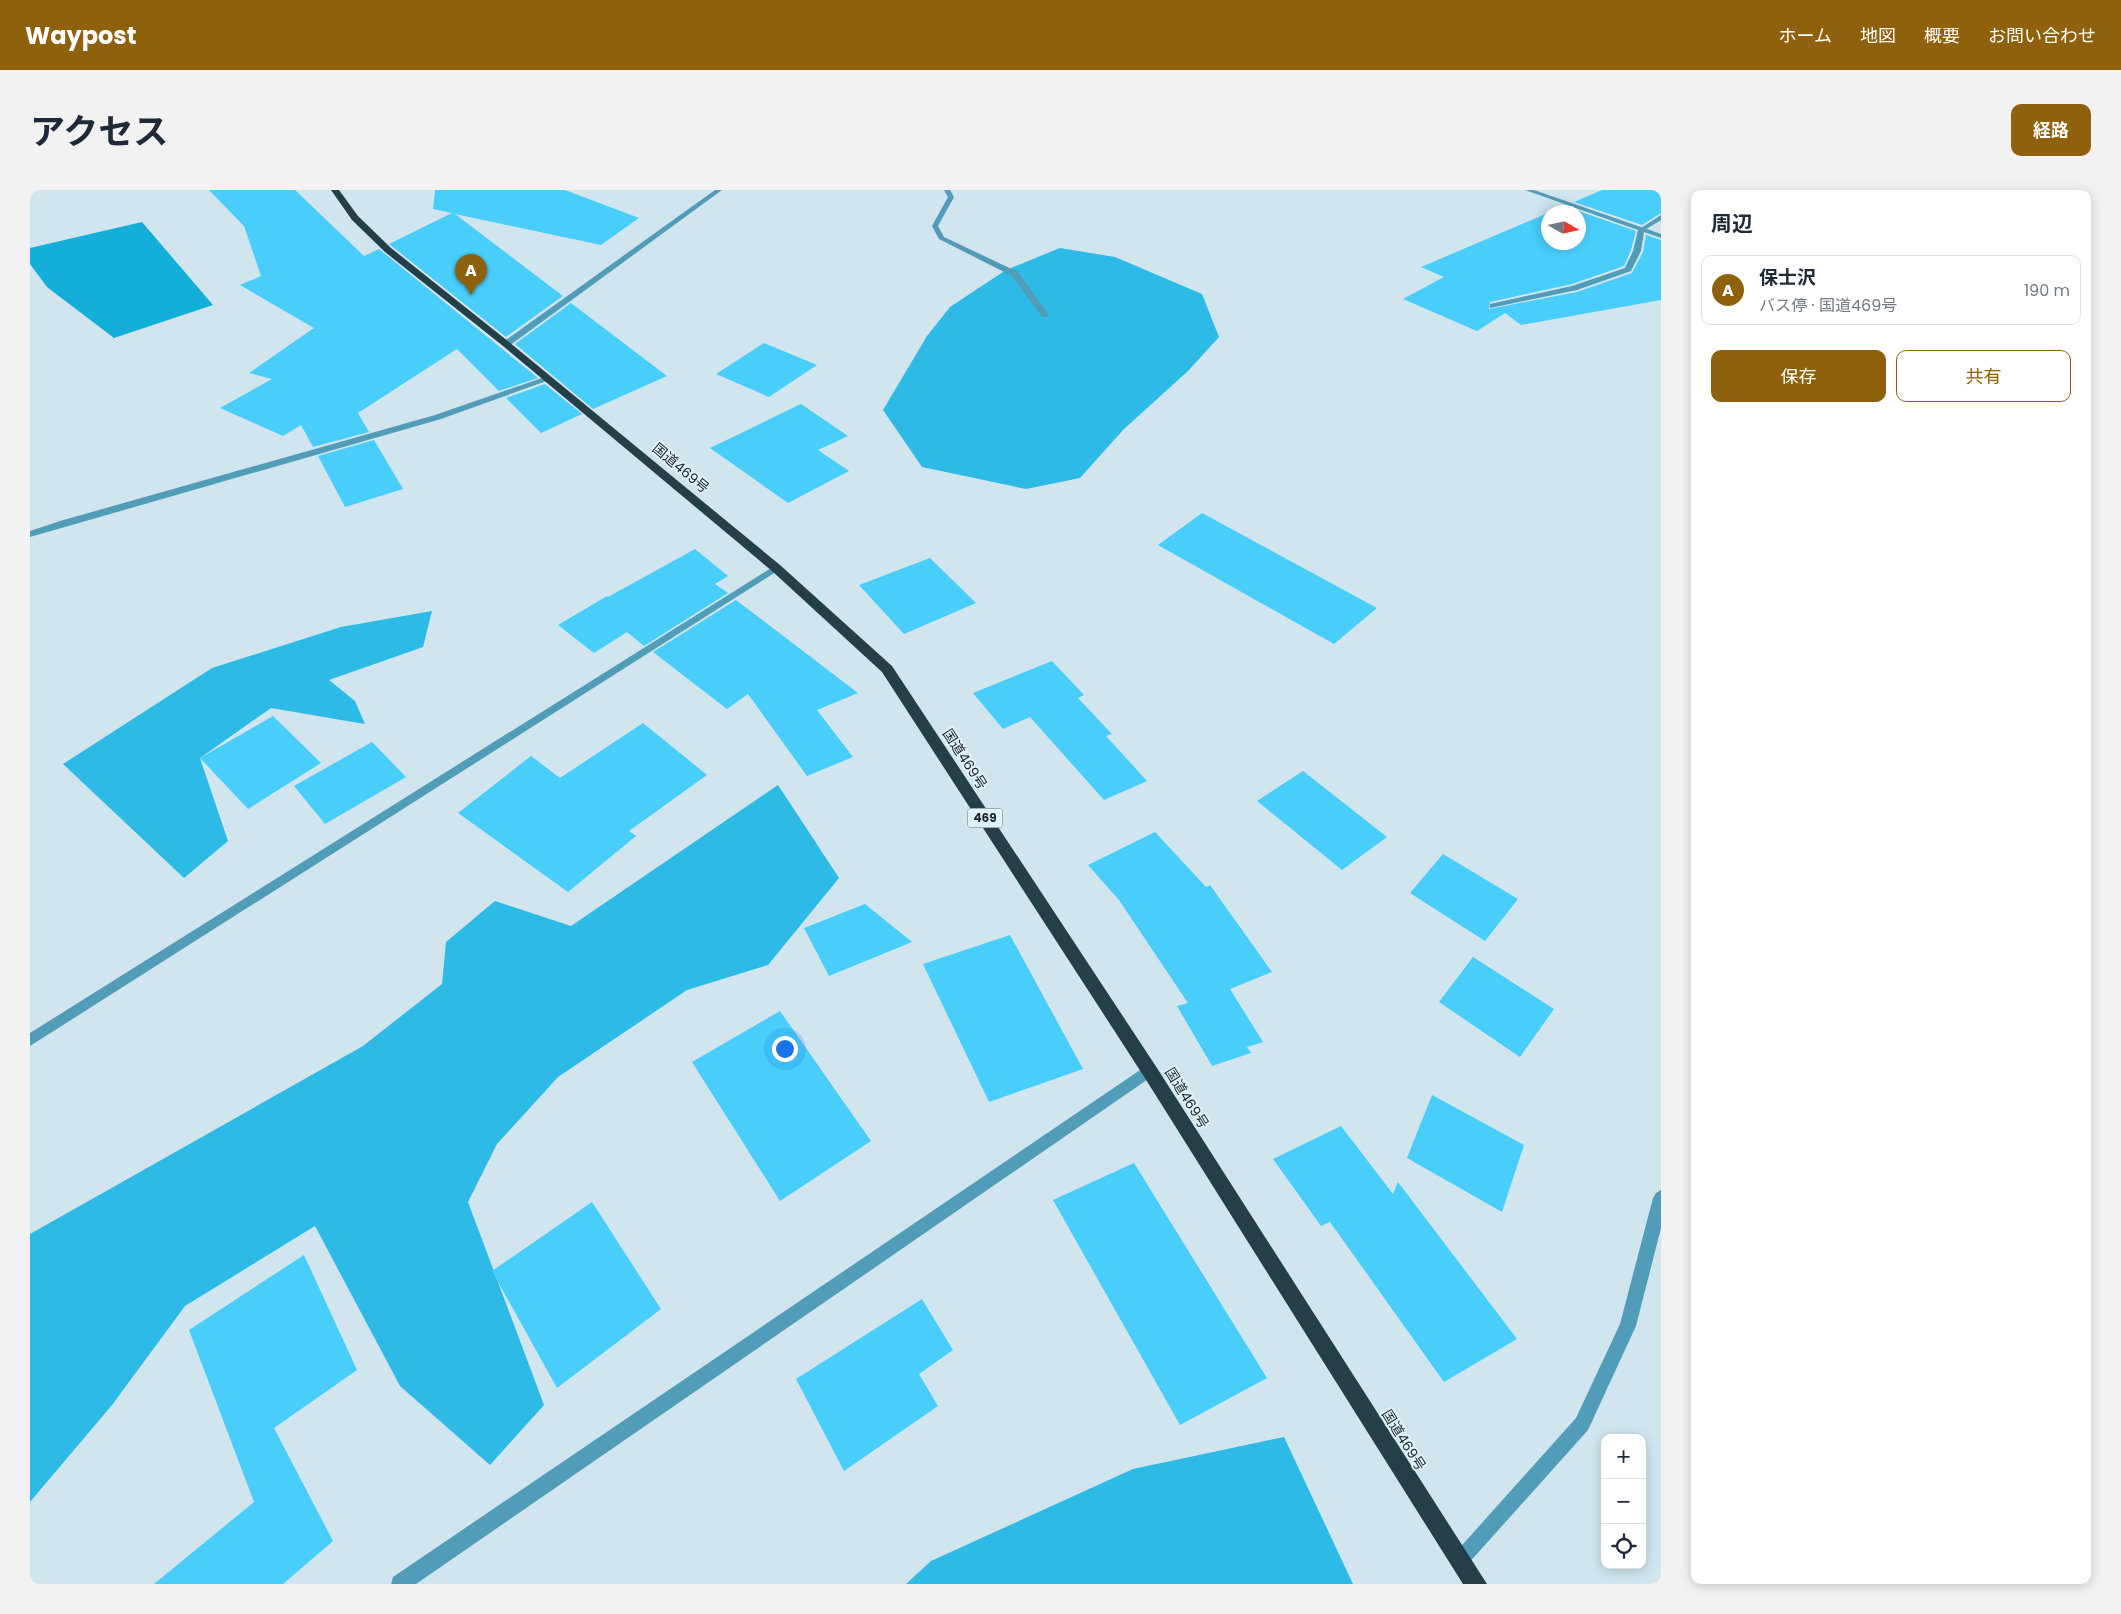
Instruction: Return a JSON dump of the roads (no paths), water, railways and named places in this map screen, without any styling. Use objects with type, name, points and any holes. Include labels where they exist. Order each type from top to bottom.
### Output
[{"type":"highway","name":"国道469号","points":[[335,190],[355,218],[388,250],[506,344],[776,568],[887,669],[1150,1070],[1476,1584]]},
{"type":"street","points":[[506,344],[719,190]]},
{"type":"street","points":[[947,190],[951,197],[935,226],[941,238],[1015,274],[1045,315]]},
{"type":"street","points":[[1528,190],[1661,236]]},
{"type":"street","points":[[1493,306],[1574,288],[1628,268],[1637,251],[1641,230],[1661,217]]},
{"type":"street","points":[[30,534],[63,523],[438,418],[548,379]]},
{"type":"street","points":[[30,1040],[776,568]]},
{"type":"street","points":[[400,1584],[1150,1070]]},
{"type":"street","points":[[1461,1559],[1582,1424],[1628,1326],[1661,1198]]},
{"type":"place","name":"保士沢","points":[[471,295]]}]
